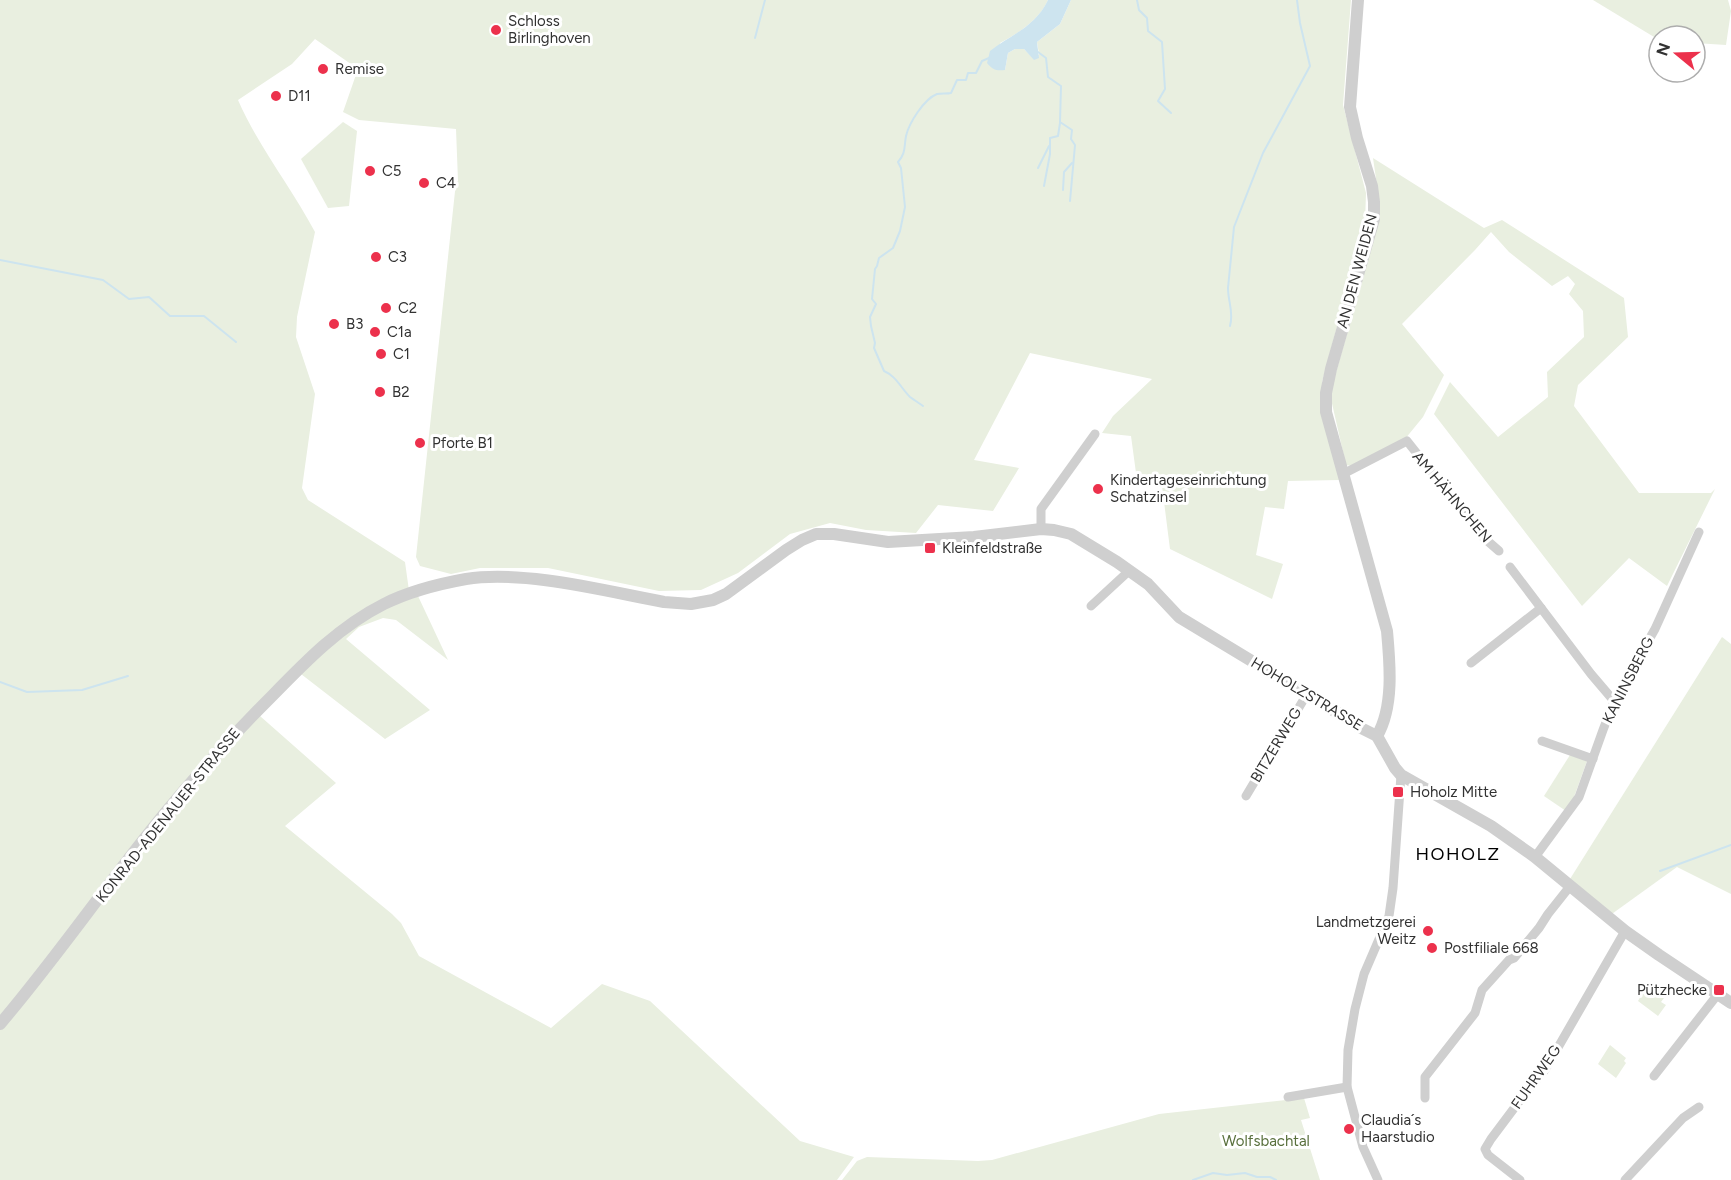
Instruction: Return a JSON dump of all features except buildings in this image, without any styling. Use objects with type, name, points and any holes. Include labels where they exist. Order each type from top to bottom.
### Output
[{"type":"street","name":"AN DEN WEIDEN","points":[[1358,0],[1350,107],[1372,186],[1374,219],[1331,369],[1326,393],[1326,412],[1387,631],[1390,665],[1385,721],[1377,736]]},
{"type":"street","points":[[1041,529],[1041,509],[1095,434]]},
{"type":"street","name":"AM HÄHNCHEN","points":[[1342,473],[1407,441],[1483,537],[1499,551]]},
{"type":"street","name":"HOHOLZSTRASSE","points":[[844,536],[888,542],[911,542],[1041,529],[1071,534],[1130,570],[1148,584],[1179,617],[1377,736],[1401,775],[1491,826],[1536,857],[1625,931],[1731,1003]]},
{"type":"street","name":"KANINSBERG","points":[[1536,857],[1580,797],[1614,701],[1655,629],[1699,532]]},
{"type":"street","name":"KONRAD-ADENAUER-STRASSE","points":[[0,1024],[33,985],[164,814],[243,724],[308,660],[350,624],[384,603],[418,590],[469,579],[521,579],[584,587],[664,602],[699,603],[726,594],[786,550],[810,536],[826,533],[844,536]]},
{"type":"street","points":[[1509,567],[1614,701]]},
{"type":"street","points":[[1091,606],[1130,570]]},
{"type":"street","points":[[1471,663],[1541,608]]},
{"type":"street","name":"BITZERWEG","points":[[1246,795],[1307,694]]},
{"type":"street","points":[[1542,741],[1593,759]]},
{"type":"street","points":[[1378,1180],[1363,1147],[1347,1087],[1348,1050],[1364,974],[1389,916],[1401,775]]},
{"type":"street","points":[[1425,1098],[1425,1077],[1475,1013],[1482,990],[1509,960],[1514,958],[1571,885]]},
{"type":"street","name":"FUHRWEG","points":[[1520,1180],[1488,1155],[1485,1149],[1545,1070],[1625,931]]},
{"type":"street","points":[[1654,1076],[1718,994]]},
{"type":"street","points":[[1288,1097],[1347,1087]]},
{"type":"street","points":[[1625,1180],[1683,1118],[1699,1107]]},
{"type":"green space","points":[[0,0],[1048,0],[1028,25],[1000,43],[1005,70],[1008,53],[1015,49],[1024,49],[1034,59],[1039,54],[1037,42],[1060,24],[1071,0],[1351,0],[1343,105],[1366,193],[1365,223],[1322,382],[1322,412],[1340,480],[1288,481],[1284,509],[1265,507],[1256,555],[1283,564],[1272,599],[1170,549],[1161,478],[1136,473],[1131,436],[1102,433],[1113,416],[1152,379],[1030,353],[974,460],[1019,468],[993,511],[938,505],[916,533],[866,530],[830,523],[790,534],[738,573],[701,590],[659,591],[548,568],[480,568],[451,574],[420,566],[416,557],[456,182],[458,181],[456,129],[359,120],[343,112],[358,69],[315,39],[292,64],[238,100],[255,134],[315,232],[297,317],[296,337],[315,394],[302,488],[308,500],[405,562],[410,598],[418,596],[448,660],[396,620],[383,618],[359,627],[346,639],[430,710],[385,739],[301,674],[260,716],[336,783],[285,826],[392,914],[401,923],[419,956],[551,1028],[602,984],[650,1001],[800,1141],[854,1157],[837,1180],[0,1180]]},
{"type":"green space","points":[[1593,0],[1728,0],[1731,11],[1726,45],[1707,44],[1707,24],[1647,24],[1647,33]]},
{"type":"green space","points":[[343,122],[357,131],[349,206],[328,208],[301,159]]},
{"type":"green space","points":[[1373,158],[1484,228],[1502,220],[1624,298],[1628,337],[1578,385],[1574,406],[1639,493],[1711,493],[1715,489],[1667,586],[1629,558],[1582,606],[1434,414],[1450,382],[1498,437],[1548,397],[1547,372],[1584,337],[1583,311],[1569,294],[1575,284],[1568,276],[1552,286],[1509,252],[1491,232],[1402,324],[1444,375],[1423,417],[1405,439],[1352,466],[1346,465],[1331,399],[1333,383],[1377,228],[1380,206]]},
{"type":"green space","points":[[1722,637],[1731,644],[1731,894],[1677,867],[1609,916],[1570,879]]},
{"type":"green space","points":[[1570,755],[1587,761],[1574,797],[1566,811],[1544,796]]},
{"type":"green space","points":[[1643,992],[1652,997],[1656,993],[1664,998],[1661,1002],[1666,1005],[1658,1016],[1638,1001]]},
{"type":"green space","points":[[1610,1045],[1626,1058],[1624,1061],[1626,1063],[1616,1078],[1598,1064]]},
{"type":"green space","name":"Wolfsbachtal","points":[[1304,1098],[1310,1118],[1301,1120],[1320,1180],[842,1180],[857,1161],[867,1157],[992,1160],[1159,1114]]},
{"type":"water","points":[[1048,0],[1071,0],[1060,24],[1037,42],[1039,58],[1034,60],[1024,49],[1015,49],[1008,53],[1005,70],[991,67],[987,63],[990,51],[1030,24]]},
{"type":"waterway","points":[[755,38],[765,0]]},
{"type":"waterway","points":[[1137,0],[1139,10],[1147,18],[1148,31],[1162,42],[1165,89],[1158,101],[1171,113]]},
{"type":"waterway","points":[[1230,326],[1228,288],[1234,227],[1263,153],[1310,66],[1297,0]]},
{"type":"waterway","points":[[1038,52],[1046,58],[1048,77],[1061,86],[1060,122],[1072,130],[1071,139],[1075,145],[1070,201]]},
{"type":"waterway","points":[[923,406],[910,397],[895,379],[884,371],[874,348],[870,317],[876,304],[872,299],[875,269],[879,258],[893,248],[900,231],[905,207],[901,168],[898,162],[904,153],[906,136],[914,118],[932,97],[937,94],[951,93],[957,80],[966,80],[968,73],[976,73],[982,61],[989,58]]},
{"type":"waterway","points":[[1044,186],[1050,154],[1050,138],[1058,136],[1060,123]]},
{"type":"waterway","points":[[1038,168],[1049,146]]},
{"type":"waterway","points":[[1063,190],[1064,172],[1072,163]]},
{"type":"waterway","points":[[0,260],[103,280],[129,299],[149,297],[170,316],[204,316],[236,342]]},
{"type":"waterway","points":[[0,682],[27,692],[82,690],[128,676]]},
{"type":"waterway","points":[[1660,871],[1731,845]]},
{"type":"waterway","points":[[1193,1180],[1213,1173],[1227,1175],[1245,1173],[1276,1180]]},
{"type":"place","name":"Schloss Birlinghoven","points":[[496,30]]},
{"type":"place","name":"Remise","points":[[323,69]]},
{"type":"place","name":"D11","points":[[276,96]]},
{"type":"place","name":"C5","points":[[370,171]]},
{"type":"place","name":"C4","points":[[424,183]]},
{"type":"place","name":"C3","points":[[376,257]]},
{"type":"place","name":"C2","points":[[386,308]]},
{"type":"place","name":"B3","points":[[334,324]]},
{"type":"place","name":"C1a","points":[[375,332]]},
{"type":"place","name":"C1","points":[[381,354]]},
{"type":"place","name":"B2","points":[[380,392]]},
{"type":"place","name":"Pforte B1","points":[[420,443]]},
{"type":"place","name":"Kindertageseinrichtung Schatzinsel","points":[[1098,489]]},
{"type":"place","name":"Kleinfeldstraße","points":[[930,548]]},
{"type":"place","name":"Hoholz Mitte","points":[[1398,792]]},
{"type":"place","name":"Landmetzgerei Weitz","points":[[1428,931]]},
{"type":"place","name":"Postfiliale 668","points":[[1432,948]]},
{"type":"place","name":"Pützhecke","points":[[1719,990]]},
{"type":"place","name":"Claudia´s Haarstudio","points":[[1349,1129]]},
{"type":"district","name":"HOHOLZ","points":[[1458,854]]}]
